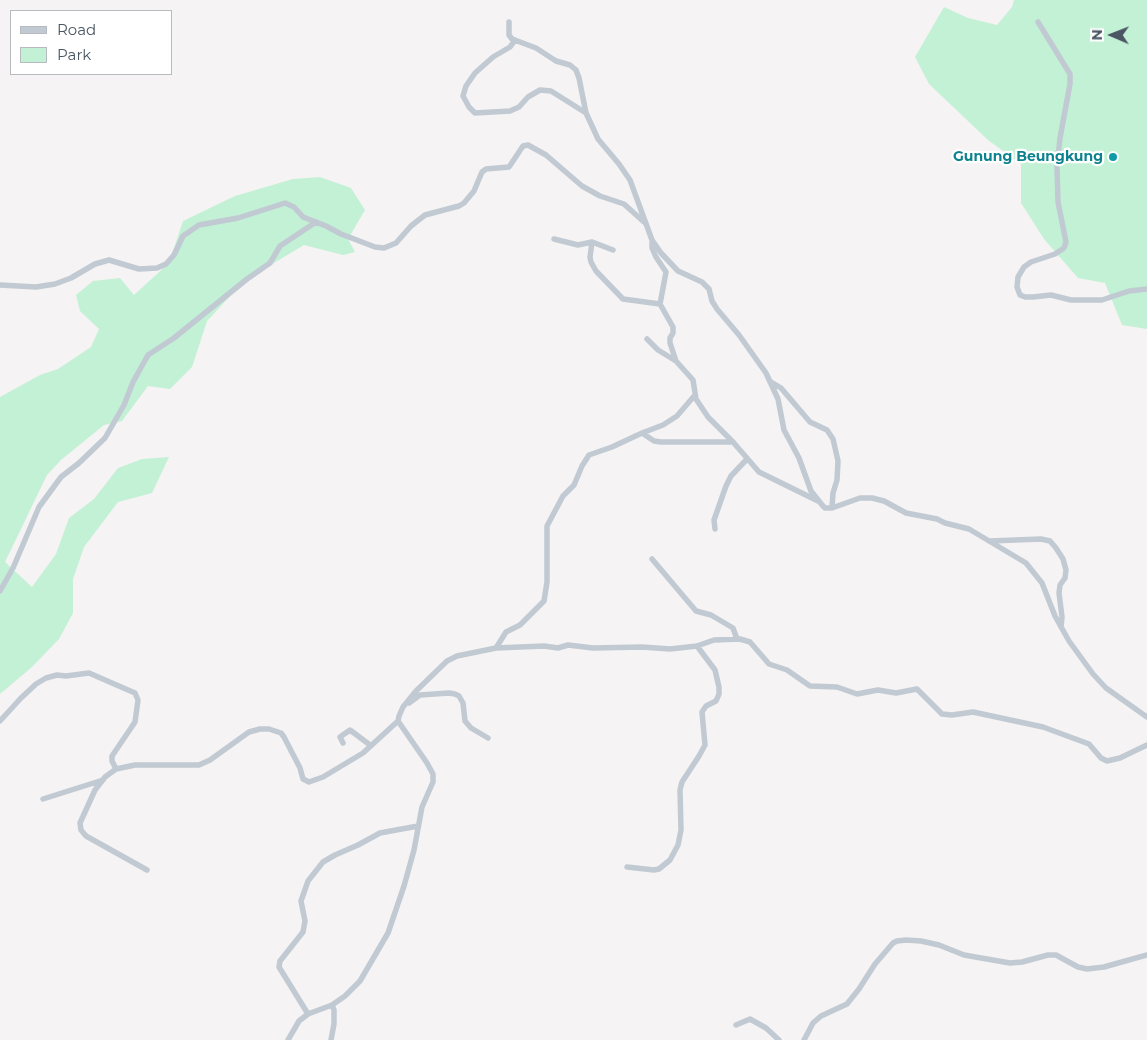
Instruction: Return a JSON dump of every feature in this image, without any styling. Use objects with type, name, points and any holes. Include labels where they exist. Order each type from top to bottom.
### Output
[{"type":"street","points":[[509,22],[508,34],[515,40],[536,48],[556,61],[570,65],[576,70],[586,113],[598,139],[630,180],[652,240],[661,254],[678,271],[694,277],[705,285],[717,309],[739,334],[766,373],[778,399],[784,430],[818,501],[825,508],[832,508],[860,498],[884,501],[906,513],[937,519],[969,529],[1026,564],[1042,583],[1061,627],[1085,663],[1106,688],[1147,718]]},
{"type":"street","points":[[1038,22],[1070,74],[1057,167],[1058,202],[1066,242],[1064,248],[1055,254],[1024,266],[1018,277],[1017,287],[1020,295],[1025,297],[1051,295],[1071,300],[1102,300],[1128,291],[1147,288]]},
{"type":"street","points":[[515,40],[510,47],[493,57],[475,73],[466,86],[463,96],[469,107],[475,113],[510,111],[519,107],[528,97],[540,90],[551,90],[586,113]]},
{"type":"street","points":[[0,285],[36,287],[55,284],[71,278],[96,264],[109,260],[139,269],[157,268],[166,264],[174,255],[183,236],[199,225],[238,218],[279,204],[288,204],[294,207],[303,217],[375,247],[390,246],[402,238],[411,226],[425,215],[464,203],[474,192],[482,172],[486,169],[509,167],[523,146],[528,145],[546,155],[582,186],[600,196],[624,204],[644,222]]},
{"type":"street","points":[[0,591],[13,568],[38,507],[61,477],[80,464],[105,438],[124,405],[133,382],[148,354],[174,338],[247,279],[270,263],[280,246],[316,222]]},
{"type":"street","points":[[554,239],[578,245],[592,242],[613,250]]},
{"type":"street","points":[[652,240],[652,248],[666,272],[660,304],[673,327],[670,342],[676,362]]},
{"type":"street","points":[[592,242],[591,262],[596,271],[623,299],[660,304]]},
{"type":"street","points":[[647,339],[658,350],[676,362],[693,380],[696,399],[708,417],[759,472],[818,501]]},
{"type":"street","points":[[771,382],[776,383],[781,388],[810,422],[827,430],[834,439],[838,461],[832,508]]},
{"type":"street","points":[[496,648],[506,632],[520,625],[544,601],[547,582],[547,526],[563,496],[574,485],[584,461],[589,455],[663,425],[677,416],[695,394]]},
{"type":"street","points":[[642,433],[654,441],[661,442],[733,442]]},
{"type":"street","points":[[715,529],[714,520],[726,486],[731,476],[747,459]]},
{"type":"street","points":[[989,541],[1041,539],[1050,542],[1056,548],[1063,558],[1066,570],[1059,593],[1062,617],[1061,627]]},
{"type":"street","points":[[652,560],[696,611],[711,615],[733,628],[737,639]]},
{"type":"street","points":[[147,870],[86,836],[81,830],[80,823],[95,790],[116,769],[135,764],[198,765],[210,760],[249,732],[270,729],[284,737],[300,768],[303,779],[309,782],[323,778],[363,753],[398,722],[403,707],[416,691],[447,661],[456,656],[496,648],[544,646],[558,648],[568,645],[593,648],[642,647],[670,649],[697,646],[714,640],[737,639],[750,642],[769,664],[787,670],[810,686],[837,688],[857,694],[878,690],[896,692],[917,689],[942,714],[981,713],[1043,727],[1089,744],[1101,758],[1107,761],[1120,758],[1147,745]]},
{"type":"street","points":[[627,867],[649,870],[660,869],[670,860],[678,845],[682,782],[705,744],[703,710],[706,706],[716,702],[719,694],[715,670],[697,646]]},
{"type":"street","points":[[0,721],[36,684],[46,678],[57,675],[89,674],[135,693],[138,700],[135,722],[112,756],[116,769]]},
{"type":"street","points":[[403,707],[420,695],[455,694],[459,696],[463,703],[465,721],[471,728],[488,738]]},
{"type":"street","points":[[288,1040],[299,1021],[308,1014],[332,1005],[345,996],[360,981],[388,933],[407,877],[422,807],[433,782],[433,774],[427,763],[398,722]]},
{"type":"street","points":[[343,743],[340,737],[350,730],[370,745]]},
{"type":"street","points":[[43,799],[103,780]]},
{"type":"street","points":[[308,1014],[279,967],[280,961],[303,932],[305,922],[301,902],[308,881],[323,862],[335,855],[380,833],[418,826]]},
{"type":"street","points":[[804,1040],[813,1023],[821,1016],[847,1004],[876,964],[897,941],[921,941],[964,955],[1010,963],[1056,955],[1078,967],[1087,968],[1104,967],[1147,954]]},
{"type":"street","points":[[331,1040],[334,1024],[332,1005]]},
{"type":"street","points":[[736,1025],[750,1018],[766,1028],[779,1040]]},
{"type":"green space","points":[[1014,0],[1147,0],[1147,329],[1122,325],[1105,283],[1078,278],[1044,239],[1021,203],[1021,164],[988,140],[929,84],[915,57],[944,7],[968,18],[997,25],[1012,7]]},
{"type":"green space","points":[[320,177],[351,188],[365,210],[348,239],[355,252],[343,255],[304,245],[259,272],[234,292],[207,321],[192,367],[170,389],[148,386],[122,421],[104,425],[61,460],[47,475],[5,562],[32,587],[56,554],[69,518],[94,499],[118,468],[142,459],[169,457],[152,493],[118,502],[84,547],[73,579],[73,613],[59,639],[32,667],[0,694],[0,397],[40,375],[58,369],[91,347],[99,329],[80,311],[76,295],[93,281],[120,278],[134,295],[169,263],[183,221],[235,196],[293,179]]},
{"type":"place","name":"Gunung Beungkung","points":[[1113,157]]}]
